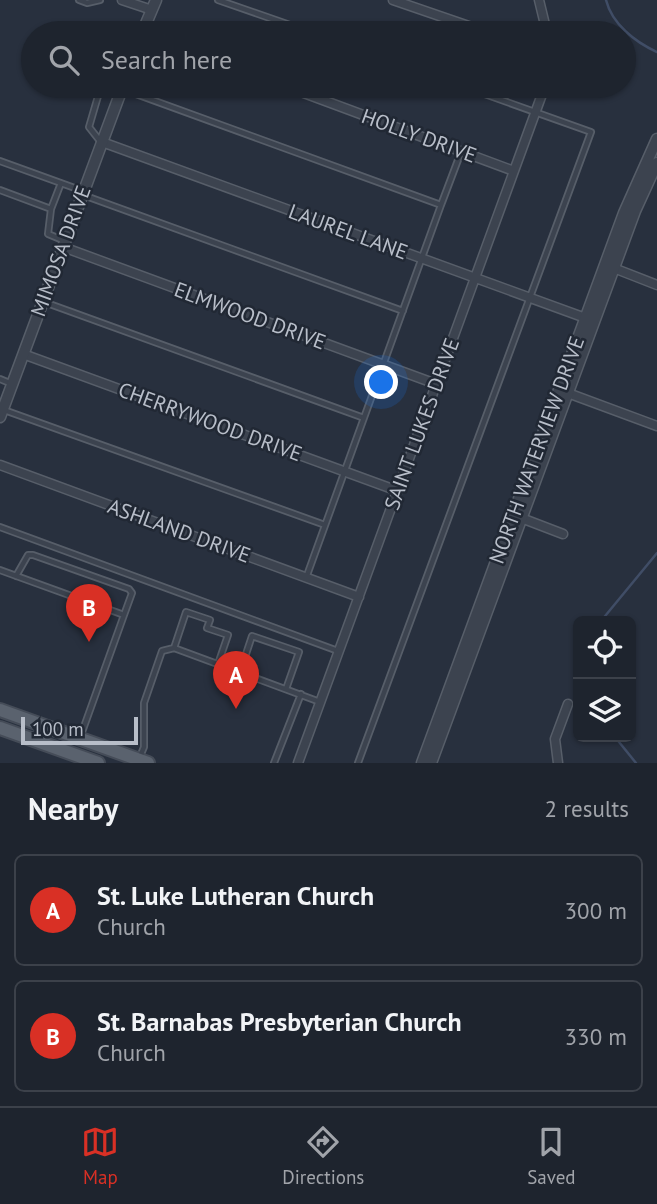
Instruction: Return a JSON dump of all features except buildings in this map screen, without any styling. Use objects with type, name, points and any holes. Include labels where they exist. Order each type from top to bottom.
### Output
[{"type":"main road","points":[[0,710],[141,762]]},
{"type":"main road","points":[[0,728],[78,760],[98,763]]},
{"type":"street","points":[[122,0],[154,5]]},
{"type":"street","points":[[393,0],[453,21]]},
{"type":"street","points":[[539,0],[544,21]]},
{"type":"street","name":"MIMOSA DRIVE","points":[[1,413],[118,98]]},
{"type":"street","name":"HOLLY DRIVE","points":[[317,98],[514,171]]},
{"type":"street","name":"SAINT LUKES DRIVE","points":[[298,763],[541,98]]},
{"type":"street","name":"LAUREL LANE","points":[[102,142],[589,320]]},
{"type":"street","name":"NORTH WATERVIEW DRIVE","points":[[609,267],[624,213],[656,146]]},
{"type":"street","name":"NORTH WATERVIEW DRIVE","points":[[422,763],[517,517],[609,267],[657,163]]},
{"type":"street","name":"ELMWOOD DRIVE","points":[[64,244],[436,384]]},
{"type":"street","points":[[609,267],[657,285]]},
{"type":"street","name":"CHERRYWOOD DRIVE","points":[[23,354],[398,491]]},
{"type":"street","points":[[563,392],[657,426]]},
{"type":"street","name":"ASHLAND DRIVE","points":[[0,465],[359,597]]},
{"type":"street","points":[[517,517],[563,534]]},
{"type":"street","name":"NORTH WATERVIEW DRIVE","points":[[431,763],[517,517]]},
{"type":"street","points":[[558,763],[555,739],[568,704]]},
{"type":"lane","points":[[79,0],[87,3],[100,0]]},
{"type":"lane","points":[[218,0],[278,21]]},
{"type":"lane","points":[[97,98],[89,127],[102,142]]},
{"type":"lane","points":[[152,98],[441,205]]},
{"type":"lane","points":[[358,763],[591,132],[496,98]]},
{"type":"lane","points":[[306,578],[461,152]]},
{"type":"lane","points":[[0,161],[403,311]]},
{"type":"lane","points":[[61,183],[51,209],[48,234],[64,244]]},
{"type":"lane","points":[[0,190],[51,209]]},
{"type":"lane","points":[[43,302],[364,418]]},
{"type":"lane","points":[[0,379],[12,384]]},
{"type":"lane","points":[[1,413],[325,525]]},
{"type":"lane","points":[[0,527],[339,651]]},
{"type":"lane","points":[[16,576],[27,555],[129,589],[132,593],[79,739]]},
{"type":"lane","points":[[0,570],[124,615]]},
{"type":"lane","points":[[174,648],[187,612],[210,620],[207,628],[228,635],[218,664]]},
{"type":"lane","points":[[240,672],[252,636],[299,652],[286,689]]},
{"type":"lane","points":[[141,762],[144,747],[144,703],[162,651],[174,648],[320,702]]},
{"type":"lane","points":[[274,763],[300,694]]},
{"type":"waterway","points":[[606,0],[616,21]]},
{"type":"waterway","points":[[636,39],[657,52]]},
{"type":"waterway","points":[[605,616],[657,553]]},
{"type":"waterway","points":[[619,742],[636,763]]},
{"type":"place","name":"St. Barnabas Presbyterian Church","points":[[89,642]]},
{"type":"place","name":"St. Luke Lutheran Church","points":[[236,709]]}]
